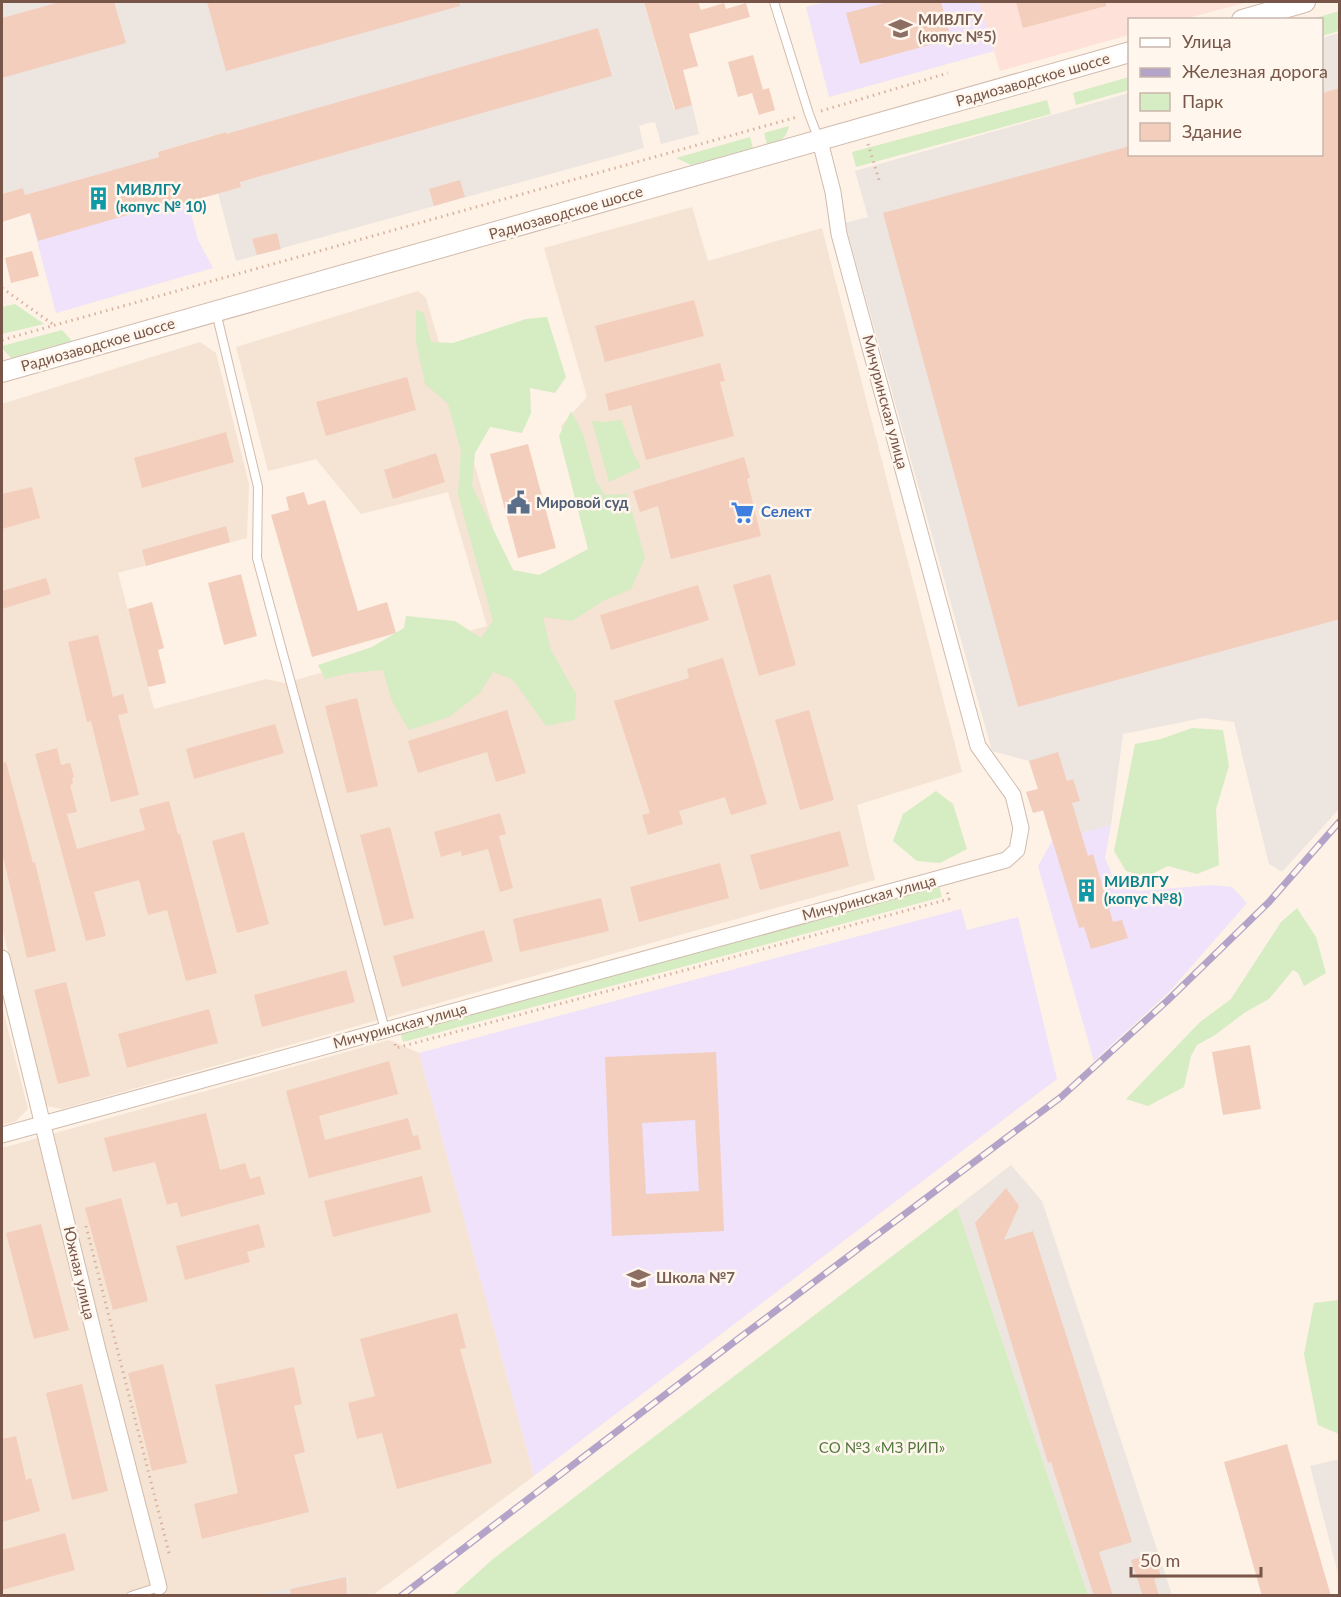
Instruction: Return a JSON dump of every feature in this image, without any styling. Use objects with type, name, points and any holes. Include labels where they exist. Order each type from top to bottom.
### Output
[{"type":"street","points":[[1249,18],[1305,2]]},
{"type":"street","name":"Радиозаводское шоссе","points":[[2,372],[1128,53]]},
{"type":"street","name":"Мичуринская улица","points":[[2,1135],[390,1036],[1006,860],[1017,850],[1021,828],[1013,795],[978,746],[839,234],[833,192],[820,141]]},
{"type":"street","name":"Южная улица","points":[[2,958],[159,1587]]},
{"type":"lane","points":[[774,2],[809,114],[820,141]]},
{"type":"lane","points":[[216,312],[258,487],[258,558],[390,1036]]},
{"type":"lane","points":[[131,1596],[159,1587]]},
{"type":"path","points":[[2,340],[948,74]]},
{"type":"path","points":[[2,288],[54,325]]},
{"type":"path","points":[[2,294],[9,292]]},
{"type":"path","points":[[390,1036],[396,1048],[949,899],[943,878]]},
{"type":"path","points":[[84,1219],[171,1562]]},
{"type":"shaded area","points":[[2,2],[644,2],[674,110],[692,105],[699,134],[661,144],[655,122],[648,123],[639,126],[644,148],[236,261],[218,193],[241,186],[225,132],[158,152],[159,157],[25,195],[23,188],[2,194]]},
{"type":"shaded area","name":"МИВЛГУ (копус №5)","points":[[826,2],[979,2],[994,51],[829,97],[806,7]]},
{"type":"shaded area","points":[[979,2],[1248,2],[1188,18],[1128,18],[1128,35],[1000,71]]},
{"type":"shaded area","points":[[1339,33],[1339,809],[1282,872],[1269,864],[1234,722],[1203,718],[1123,734],[1111,825],[1052,841],[1043,811],[1033,813],[1026,792],[1038,789],[1029,761],[992,751],[845,223],[868,217],[855,171],[1128,93],[1128,156],[1323,156],[1323,38]]},
{"type":"shaded area","points":[[159,157],[173,206],[188,202],[198,240],[213,268],[56,313],[25,195]]},
{"type":"shaded area","points":[[692,207],[708,261],[822,228],[962,772],[857,805],[875,880],[62,1109],[46,1106],[2,927],[2,404],[200,342],[216,353],[249,484],[247,538],[118,573],[154,709],[266,679],[285,683],[487,626],[448,492],[361,514],[316,459],[268,471],[236,347],[418,291],[426,298],[511,590],[600,565],[561,426],[587,397],[544,248]]},
{"type":"shaded area","points":[[1111,825],[1105,858],[1113,877],[1138,891],[1212,885],[1232,887],[1247,903],[1169,992],[1094,1061],[1038,866],[1052,841]]},
{"type":"shaded area","name":"Школа №7","points":[[961,909],[967,930],[1018,917],[1057,1079],[534,1476],[419,1053]]},
{"type":"shaded area","points":[[2,1006],[28,1109],[16,1121],[2,1125]]},
{"type":"shaded area","points":[[389,1040],[419,1053],[534,1476],[373,1595],[349,1595],[347,1575],[257,1595],[2,1596],[2,1148]]},
{"type":"shaded area","points":[[1011,1165],[1042,1201],[1172,1595],[1088,1595],[957,1207]]},
{"type":"shaded area","points":[[1340,1459],[1339,1577],[1310,1466]]},
{"type":"shaded area","points":[[347,1575],[349,1595],[257,1595]]},
{"type":"green space","points":[[1339,11],[1339,31],[1323,36],[1323,18],[1315,18]]},
{"type":"green space","points":[[1128,77],[1128,90],[1076,105],[1073,93]]},
{"type":"green space","points":[[1047,100],[1051,114],[856,167],[852,152]]},
{"type":"green space","points":[[789,126],[782,139],[767,145],[764,133]]},
{"type":"green space","points":[[750,137],[753,148],[691,165],[676,158]]},
{"type":"green space","points":[[15,304],[44,324],[2,334],[2,307]]},
{"type":"green space","points":[[416,310],[424,313],[431,342],[453,343],[526,319],[547,317],[566,377],[555,393],[530,388],[531,413],[522,433],[490,427],[475,453],[472,486],[513,570],[539,575],[588,549],[559,436],[571,411],[583,434],[596,481],[605,495],[627,494],[645,558],[631,589],[603,601],[572,621],[543,617],[551,650],[576,694],[575,720],[546,726],[512,679],[493,672],[480,693],[449,717],[409,730],[392,701],[383,670],[350,673],[325,679],[318,665],[372,647],[404,628],[406,616],[455,621],[481,638],[493,621],[458,495],[461,451],[448,404],[425,384],[416,341]]},
{"type":"green space","points":[[62,330],[72,341],[11,358],[2,348],[2,346]]},
{"type":"green space","points":[[621,420],[641,467],[609,482],[592,421]]},
{"type":"green space","points":[[1192,728],[1223,730],[1229,766],[1216,809],[1219,865],[1197,874],[1168,866],[1146,877],[1126,871],[1114,851],[1135,744],[1161,739]]},
{"type":"green space","points":[[936,791],[953,804],[967,849],[940,863],[917,861],[893,841],[903,814]]},
{"type":"green space","points":[[939,885],[942,897],[403,1042],[400,1031]]},
{"type":"green space","points":[[1297,908],[1316,937],[1326,973],[1304,986],[1298,973],[1293,970],[1269,999],[1197,1045],[1191,1056],[1184,1087],[1148,1106],[1126,1099],[1200,1022],[1231,999],[1281,922]]},
{"type":"green space","name":"СО №3 «МЗ РИП»","points":[[957,1207],[1088,1595],[453,1595],[493,1559]]},
{"type":"green space","points":[[1340,1300],[1339,1434],[1318,1425],[1304,1354],[1314,1303]]},
{"type":"building","points":[[60,2],[114,2],[126,43],[2,78],[2,18]]},
{"type":"building","points":[[207,2],[459,2],[460,6],[226,71]]},
{"type":"building","points":[[644,2],[698,2],[701,10],[724,3],[726,9],[746,3],[750,17],[689,34],[698,66],[683,70],[692,105],[675,110]]},
{"type":"building","points":[[888,2],[941,2],[951,39],[860,64],[846,13]]},
{"type":"building","points":[[1016,2],[1106,2],[1106,6],[1023,28]]},
{"type":"building","points":[[598,28],[612,76],[240,182],[241,187],[173,206],[172,202],[38,241],[30,213],[2,222],[2,194],[23,188],[25,195],[159,157],[158,152],[226,132],[226,134]]},
{"type":"building","points":[[753,55],[763,90],[738,97],[728,62]]},
{"type":"building","points":[[769,88],[775,110],[759,115],[752,93]]},
{"type":"building","points":[[1340,88],[1340,619],[1018,707],[883,213],[1128,147],[1128,156],[1323,156],[1323,93]]},
{"type":"building","points":[[460,180],[465,197],[434,206],[429,189]]},
{"type":"building","points":[[277,233],[281,249],[257,255],[252,239]]},
{"type":"building","points":[[32,251],[39,276],[11,283],[5,258]]},
{"type":"building","points":[[694,300],[704,336],[605,362],[595,326]]},
{"type":"building","points":[[720,363],[725,381],[720,382],[734,436],[646,460],[631,405],[609,411],[605,394]]},
{"type":"building","points":[[407,377],[416,410],[326,436],[316,402]]},
{"type":"building","points":[[226,432],[234,462],[142,488],[134,458]]},
{"type":"building","points":[[528,444],[556,548],[518,558],[490,454]]},
{"type":"building","points":[[436,453],[445,482],[393,499],[384,470]]},
{"type":"building","points":[[744,457],[761,536],[671,559],[658,506],[640,512],[633,491]]},
{"type":"building","points":[[32,487],[40,518],[2,529],[2,494]]},
{"type":"building","points":[[304,492],[308,505],[325,500],[358,611],[387,602],[396,633],[312,657],[271,515],[289,510],[286,497]]},
{"type":"building","points":[[226,526],[230,542],[146,566],[142,550]]},
{"type":"building","points":[[241,574],[257,636],[224,645],[208,583]]},
{"type":"building","points":[[770,574],[796,665],[759,676],[733,585]]},
{"type":"building","points":[[46,578],[51,594],[2,609],[2,591]]},
{"type":"building","points":[[698,585],[709,620],[611,650],[600,615]]},
{"type":"building","points":[[152,602],[164,648],[158,650],[166,683],[148,687],[128,609]]},
{"type":"building","points":[[98,635],[113,697],[123,694],[128,713],[118,715],[139,795],[111,802],[91,721],[87,722],[68,642]]},
{"type":"building","points":[[723,658],[767,804],[731,815],[725,797],[679,811],[683,824],[648,835],[642,815],[650,813],[614,701],[689,678],[687,669]]},
{"type":"building","points":[[357,698],[378,786],[347,793],[325,706]]},
{"type":"building","points":[[507,710],[526,773],[496,782],[487,752],[418,773],[408,741]]},
{"type":"building","points":[[809,710],[834,800],[800,810],[775,720]]},
{"type":"building","points":[[275,724],[284,753],[194,779],[186,749]]},
{"type":"building","points":[[57,748],[61,765],[70,763],[74,777],[72,778],[73,784],[70,785],[77,812],[67,814],[77,849],[145,830],[139,809],[169,801],[217,973],[186,981],[167,910],[148,915],[139,880],[94,892],[106,936],[86,941],[35,754]]},
{"type":"building","points":[[1058,752],[1067,781],[1073,779],[1080,801],[1072,803],[1088,856],[1093,854],[1113,922],[1122,920],[1128,938],[1091,949],[1084,927],[1079,928],[1043,810],[1033,813],[1026,792],[1038,789],[1029,761]]},
{"type":"building","points":[[6,762],[33,863],[35,862],[56,951],[27,958],[2,852],[2,763]]},
{"type":"building","points":[[500,813],[506,834],[499,836],[513,888],[500,892],[488,849],[462,856],[461,851],[441,857],[434,832]]},
{"type":"building","points":[[390,827],[414,918],[384,926],[360,835]]},
{"type":"building","points":[[840,831],[849,866],[760,890],[750,855]]},
{"type":"building","points":[[244,832],[269,924],[237,933],[212,841]]},
{"type":"building","points":[[720,863],[729,898],[639,922],[630,887]]},
{"type":"building","points":[[601,898],[609,931],[520,952],[513,919]]},
{"type":"building","points":[[484,930],[493,961],[402,987],[393,956]]},
{"type":"building","points":[[346,970],[355,1002],[262,1027],[254,995]]},
{"type":"building","points":[[66,982],[90,1076],[58,1084],[34,990]]},
{"type":"building","points":[[209,1009],[218,1043],[127,1068],[118,1034]]},
{"type":"building","points":[[1250,1045],[1261,1109],[1223,1115],[1212,1052]]},
{"type":"building","points":[[716,1052],[724,1231],[612,1236],[605,1057]],"holes":[[[695,1120],[699,1191],[646,1194],[642,1123]]]},
{"type":"building","points":[[389,1061],[398,1094],[319,1116],[325,1140],[408,1118],[413,1136],[418,1135],[421,1149],[309,1178],[286,1091]]},
{"type":"building","points":[[206,1113],[220,1170],[245,1163],[250,1179],[260,1176],[265,1194],[181,1217],[177,1202],[167,1205],[155,1162],[113,1172],[104,1138]]},
{"type":"building","points":[[422,1176],[431,1212],[333,1237],[324,1201]]},
{"type":"building","points":[[1006,1188],[1019,1206],[1004,1240],[1033,1231],[1132,1542],[1099,1552],[1113,1596],[1094,1596],[1051,1462],[1048,1463],[975,1223]]},
{"type":"building","points":[[121,1198],[148,1301],[113,1310],[85,1208]]},
{"type":"building","points":[[41,1224],[69,1330],[34,1339],[6,1233]]},
{"type":"building","points":[[259,1224],[265,1247],[247,1252],[250,1262],[185,1280],[176,1246]]},
{"type":"building","points":[[457,1313],[466,1348],[460,1349],[492,1463],[397,1489],[382,1433],[357,1439],[348,1403],[375,1396],[360,1339]]},
{"type":"building","points":[[163,1364],[187,1463],[152,1471],[128,1373]]},
{"type":"building","points":[[294,1367],[302,1404],[294,1406],[305,1452],[294,1455],[309,1512],[202,1539],[194,1504],[238,1493],[215,1385]]},
{"type":"building","points":[[82,1384],[108,1491],[72,1500],[46,1393]]},
{"type":"building","points":[[16,1436],[26,1480],[31,1478],[40,1511],[2,1522],[2,1439]]},
{"type":"building","points":[[1287,1444],[1331,1596],[1262,1596],[1224,1462]]},
{"type":"building","points":[[65,1533],[75,1570],[2,1590],[2,1550]]},
{"type":"building","points":[[1154,1553],[1161,1577],[1154,1579],[1159,1596],[1143,1596],[1131,1560]]},
{"type":"building","points":[[346,1577],[347,1596],[291,1596],[290,1589]]},
{"type":"railway","points":[[401,1596],[1061,1097],[1167,1001],[1269,902],[1340,821]]},
{"type":"place","name":"МИВЛГУ (копус №5)","points":[[900,29]]},
{"type":"place","name":"МИВЛГУ (копус № 10)","points":[[98,199]]},
{"type":"place","name":"Мировой суд","points":[[518,503]]},
{"type":"place","name":"Селект","points":[[743,512]]},
{"type":"place","name":"МИВЛГУ (копус №8)","points":[[1086,891]]},
{"type":"place","name":"Школа №7","points":[[638,1278]]}]
